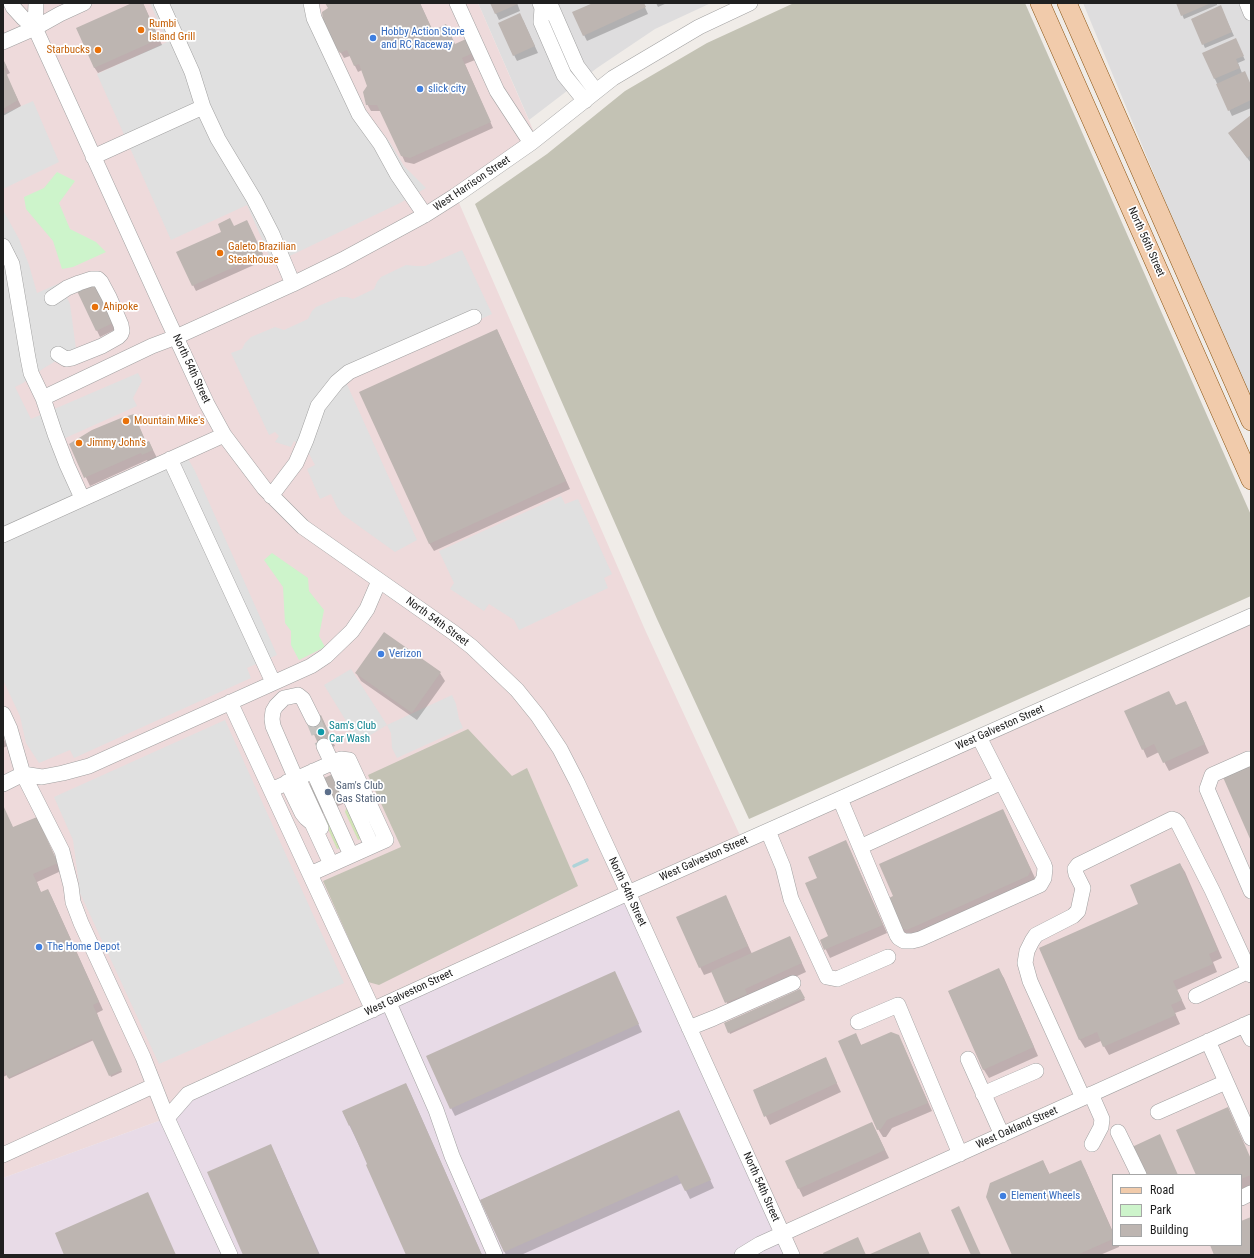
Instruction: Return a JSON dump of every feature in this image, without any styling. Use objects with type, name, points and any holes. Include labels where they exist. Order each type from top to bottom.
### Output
[{"type":"main road","name":"North 56th Street","points":[[1040,3],[1251,480]]},
{"type":"main road","points":[[1067,3],[1251,421]]},
{"type":"street","name":"North 54th Street","points":[[11,3],[23,18],[35,28],[207,404],[224,435],[264,488],[303,527],[472,647],[517,690],[538,716],[560,749],[628,893],[792,1255]]},
{"type":"street","name":"North 54th Street","points":[[35,28],[36,3]]},
{"type":"street","points":[[3,42],[35,28],[84,3]]},
{"type":"street","points":[[161,3],[192,72],[203,107],[218,139],[272,234],[293,284]]},
{"type":"street","points":[[311,3],[314,18],[359,114],[380,143],[397,174],[425,215]]},
{"type":"street","points":[[457,3],[497,91],[531,143]]},
{"type":"street","name":"West Harrison Street","points":[[43,398],[152,346],[176,337],[293,284],[342,260],[425,215],[531,143],[613,78],[699,27],[750,3]]},
{"type":"street","points":[[1247,3],[1251,13]]},
{"type":"street","points":[[546,5],[540,22],[564,75],[590,96]]},
{"type":"street","points":[[94,158],[203,107]]},
{"type":"street","points":[[3,246],[12,264],[31,373],[43,398],[54,434],[82,498]]},
{"type":"street","points":[[52,298],[67,288],[79,283],[90,279],[98,279],[109,297],[121,325],[122,331],[118,337],[102,346],[72,358],[66,359],[58,354]]},
{"type":"street","points":[[271,496],[296,463],[318,406],[336,382],[349,372],[474,318]]},
{"type":"street","points":[[3,535],[224,435]]},
{"type":"street","points":[[170,459],[273,682]]},
{"type":"street","points":[[3,784],[23,774],[42,776],[64,774],[89,766],[316,662],[326,656],[352,631],[368,609],[379,580]]},
{"type":"street","name":"West Galveston Street","points":[[167,1118],[188,1094],[628,893],[1251,616]]},
{"type":"street","points":[[312,719],[303,699],[298,695],[284,698],[276,706],[273,711],[272,718],[273,726],[294,780],[334,863]]},
{"type":"street","points":[[230,702],[373,1010]]},
{"type":"street","points":[[3,714],[10,729],[23,774],[62,851],[71,886],[73,902],[81,923],[143,1057],[167,1118],[230,1255]]},
{"type":"street","points":[[840,799],[897,935],[904,941],[920,939],[1040,885],[1044,878],[1045,868],[980,737]]},
{"type":"street","points":[[324,746],[328,764],[365,849]]},
{"type":"street","points":[[1251,759],[1212,775],[1207,788],[1251,891]]},
{"type":"street","points":[[271,790],[328,764],[350,760],[386,840],[310,874]]},
{"type":"street","points":[[860,848],[1002,782]]},
{"type":"street","points":[[1092,1144],[1101,1127],[1102,1119],[1087,1096],[1030,981],[1025,963],[1027,951],[1036,935],[1073,916],[1078,911],[1083,888],[1076,874],[1075,869],[1078,865],[1172,819],[1178,823],[1212,890],[1250,973],[1196,996]]},
{"type":"street","points":[[768,831],[783,867],[791,898],[827,977],[838,979],[888,956]]},
{"type":"street","points":[[689,1028],[793,983]]},
{"type":"street","points":[[389,1003],[436,1110],[452,1156],[495,1255]]},
{"type":"street","points":[[858,1022],[898,1005],[960,1154]]},
{"type":"street","points":[[1247,1023],[1251,1039]]},
{"type":"street","name":"West Oakland Street","points":[[742,1255],[760,1244],[1247,1023]]},
{"type":"street","points":[[1208,1041],[1251,1138]]},
{"type":"street","points":[[968,1059],[1002,1135]]},
{"type":"street","points":[[983,1094],[1036,1071]]},
{"type":"street","points":[[1158,1112],[1226,1082]]},
{"type":"street","points":[[3,1155],[154,1086]]},
{"type":"street","points":[[1118,1132],[1139,1174]]},
{"type":"shaded area","points":[[3,3],[478,3],[537,139],[456,196],[646,632],[743,842],[1251,624],[1251,1255],[792,1255],[167,1118],[3,1178]]},
{"type":"shaded area","points":[[150,3],[315,3],[365,111],[389,141],[404,166],[426,188],[400,203],[273,264],[247,205],[171,240],[97,74],[167,42]]},
{"type":"shaded area","points":[[478,3],[711,3],[655,29],[597,68],[529,120]]},
{"type":"shaded area","points":[[794,3],[1025,3],[1251,515],[1251,596],[749,819],[657,619],[475,204],[547,154],[625,91],[707,43]]},
{"type":"shaded area","points":[[1083,3],[1251,3],[1251,407],[1249,403]]},
{"type":"shaded area","points":[[33,101],[59,162],[3,189],[3,114]]},
{"type":"shaded area","points":[[3,210],[19,239],[29,265],[37,293],[60,283],[70,304],[76,349],[15,387],[31,419],[138,373],[142,381],[133,398],[137,406],[63,439],[86,490],[182,448],[195,471],[277,655],[247,668],[251,678],[74,758],[70,750],[39,763],[26,743],[20,716],[3,680]]},
{"type":"shaded area","points":[[462,250],[492,314],[345,380],[417,540],[395,552],[342,514],[331,494],[320,499],[307,469],[315,465],[307,450],[294,441],[291,447],[275,442],[279,436],[275,432],[269,435],[231,353],[242,349],[251,337],[275,327],[284,330],[308,319],[316,307],[340,297],[353,299],[374,289],[381,277],[406,265],[425,266]]},
{"type":"shaded area","points":[[561,496],[565,504],[578,499],[612,574],[604,578],[608,588],[519,630],[514,620],[489,604],[484,611],[450,589],[454,583],[439,551]]},
{"type":"shaded area","points":[[351,669],[387,725],[359,742],[324,685]]},
{"type":"shaded area","points":[[452,695],[463,728],[397,758],[392,748],[391,733],[387,725]]},
{"type":"shaded area","points":[[225,720],[344,983],[159,1064],[80,893],[73,840],[54,797]]},
{"type":"shaded area","points":[[468,729],[512,776],[527,768],[578,886],[379,985],[368,982],[323,881],[401,847],[368,775]]},
{"type":"shaded area","points":[[628,893],[792,1255],[3,1255],[3,1178],[167,1118],[188,1094]]},
{"type":"green space","points":[[57,172],[75,181],[59,203],[70,229],[96,242],[106,252],[73,267],[62,269],[53,241],[26,209],[24,197],[44,188]]},
{"type":"green space","points":[[272,553],[308,578],[309,591],[324,610],[319,636],[325,647],[299,660],[291,645],[291,631],[285,623],[283,587],[264,560]]},
{"type":"green space","points":[[348,808],[364,837],[358,840],[345,812]]},
{"type":"green space","points":[[327,818],[343,847],[337,849],[325,822]]},
{"type":"building","points":[[132,3],[143,3],[159,39],[94,68],[76,28]]},
{"type":"building","name":"slick city","points":[[325,3],[420,3],[433,31],[446,24],[455,44],[466,39],[473,53],[462,58],[491,122],[410,158],[401,156],[377,105],[366,105],[363,92],[367,86],[359,64],[354,66],[347,50],[340,53],[333,43],[323,21],[322,12],[328,8]]},
{"type":"building","points":[[490,3],[517,3],[518,4],[495,14]]},
{"type":"building","points":[[593,3],[644,3],[646,7],[583,36],[572,12]]},
{"type":"building","points":[[1176,3],[1211,3],[1181,16]]},
{"type":"building","points":[[1221,5],[1232,32],[1202,45],[1191,19]]},
{"type":"building","points":[[520,13],[535,46],[513,56],[498,23]]},
{"type":"building","points":[[1236,38],[1244,56],[1236,59],[1240,68],[1214,79],[1202,53]]},
{"type":"building","points":[[3,59],[7,67],[4,68],[18,100],[3,109]]},
{"type":"building","points":[[1245,71],[1251,85],[1251,100],[1228,111],[1216,84]]},
{"type":"building","points":[[1251,115],[1251,155],[1247,158],[1228,133]]},
{"type":"building","name":"Galeto Brazilian Steakhouse","points":[[230,218],[234,226],[247,220],[263,254],[192,286],[176,252],[221,232],[218,224]]},
{"type":"building","name":"Ahipoke","points":[[95,283],[113,323],[96,331],[77,291]]},
{"type":"building","points":[[497,329],[566,481],[429,544],[359,392]]},
{"type":"building","points":[[134,414],[146,442],[149,441],[153,450],[142,455],[141,453],[84,478],[69,444],[92,430]]},
{"type":"building","points":[[384,632],[441,672],[412,713],[355,673]]},
{"type":"building","points":[[1169,691],[1176,705],[1186,701],[1205,744],[1163,763],[1154,744],[1142,750],[1124,711]]},
{"type":"building","name":"Sam's Club Car Wash","points":[[321,715],[333,742],[320,748],[308,721]]},
{"type":"building","points":[[1251,763],[1251,841],[1222,775]]},
{"type":"building","name":"Sam's Club Gas Station","points":[[348,767],[360,794],[308,818],[296,791]]},
{"type":"building","name":"The Home Depot","points":[[3,805],[13,827],[37,817],[58,863],[33,874],[41,892],[48,889],[99,1002],[93,1005],[122,1070],[109,1076],[92,1039],[8,1078],[3,1068]]},
{"type":"building","points":[[1003,809],[1031,870],[1028,876],[907,930],[899,927],[887,899],[893,896],[879,864]]},
{"type":"building","points":[[846,840],[883,925],[824,950],[820,940],[828,936],[805,883],[817,878],[808,857]]},
{"type":"building","points":[[1180,863],[1218,950],[1209,954],[1213,964],[1173,981],[1182,1000],[1171,1005],[1176,1015],[1103,1047],[1097,1032],[1079,1040],[1039,948],[1138,904],[1130,885]]},
{"type":"building","points":[[726,895],[748,946],[699,968],[676,917]]},
{"type":"building","points":[[790,936],[802,963],[745,989],[747,994],[725,1003],[711,971]]},
{"type":"building","points":[[999,968],[1034,1047],[983,1070],[948,991]]},
{"type":"building","points":[[615,971],[639,1024],[450,1109],[426,1056]]},
{"type":"building","points":[[800,989],[805,998],[728,1033],[724,1023]]},
{"type":"building","points":[[891,1032],[899,1035],[928,1103],[887,1120],[881,1129],[877,1130],[838,1041],[856,1033],[861,1045]]},
{"type":"building","points":[[826,1057],[837,1083],[764,1117],[753,1090]]},
{"type":"building","points":[[406,1083],[482,1255],[406,1255],[350,1125],[349,1126],[342,1111]]},
{"type":"building","points":[[1228,1107],[1251,1159],[1251,1175],[1242,1179],[1242,1174],[1196,1174],[1176,1130]]},
{"type":"building","points":[[679,1110],[711,1180],[685,1191],[677,1175],[504,1252],[480,1200]]},
{"type":"building","points":[[872,1122],[885,1150],[798,1189],[785,1161]]},
{"type":"building","points":[[1160,1134],[1178,1174],[1145,1174],[1132,1147]]},
{"type":"building","points":[[271,1144],[319,1255],[243,1255],[207,1172]]},
{"type":"building","points":[[1043,1160],[1049,1174],[1081,1160],[1112,1231],[1112,1239],[1077,1255],[1012,1255],[986,1197],[990,1183]]},
{"type":"building","points":[[148,1192],[176,1255],[64,1255],[55,1233]]},
{"type":"building","points":[[959,1206],[981,1255],[971,1255],[951,1210]]},
{"type":"building","points":[[1251,1217],[1251,1255],[1214,1255],[1210,1246],[1242,1246],[1242,1221]]},
{"type":"building","points":[[920,1232],[930,1255],[868,1255]]},
{"type":"building","points":[[858,1237],[866,1255],[824,1255],[823,1253]]},
{"type":"waterway","points":[[574,866],[587,860]]},
{"type":"tunnel","points":[[313,719],[324,746]]},
{"type":"place","name":"Rumbi Island Grill","points":[[141,30]]},
{"type":"place","name":"Hobby Action Store and RC Raceway","points":[[373,38]]},
{"type":"place","name":"Starbucks","points":[[98,50]]},
{"type":"place","name":"slick city","points":[[420,89]]},
{"type":"place","name":"Galeto Brazilian Steakhouse","points":[[220,253]]},
{"type":"place","name":"Ahipoke","points":[[95,307]]},
{"type":"place","name":"Mountain Mike's","points":[[126,421]]},
{"type":"place","name":"Jimmy John's","points":[[79,443]]},
{"type":"place","name":"Verizon","points":[[381,654]]},
{"type":"place","name":"Sam's Club Car Wash","points":[[321,732]]},
{"type":"place","name":"Sam's Club Gas Station","points":[[328,792]]},
{"type":"place","name":"The Home Depot","points":[[39,947]]},
{"type":"place","name":"Element Wheels","points":[[1003,1196]]}]
